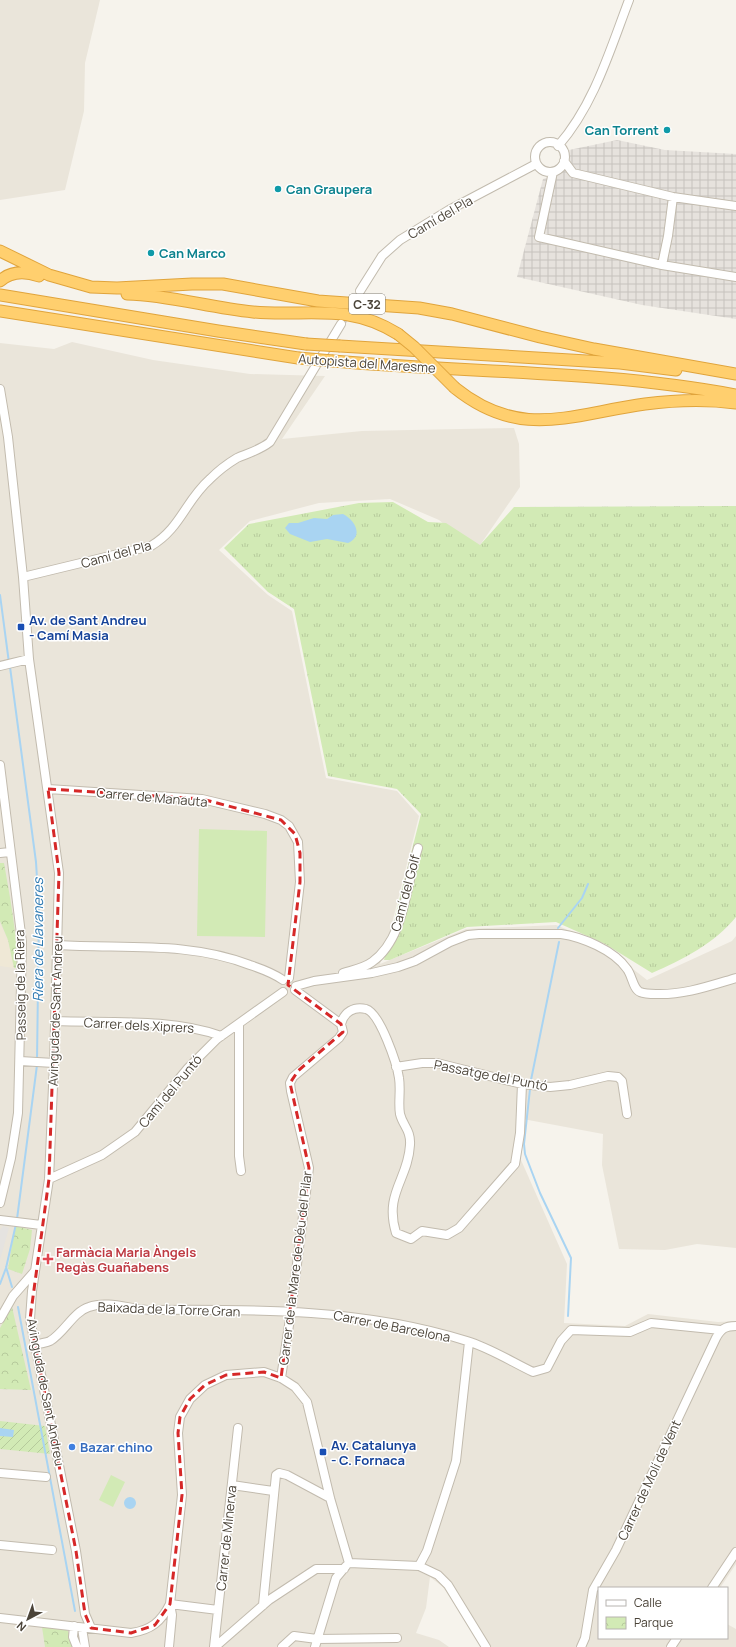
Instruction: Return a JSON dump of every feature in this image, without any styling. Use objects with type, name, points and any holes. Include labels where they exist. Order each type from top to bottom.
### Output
[{"type":"highway","name":"C-32","points":[[3,255],[62,280],[91,287],[117,288],[223,284],[318,301],[419,308],[452,314],[540,337],[594,349],[736,374]]},
{"type":"highway","name":"C-32","points":[[0,271],[15,269],[28,272],[67,288],[84,292],[160,296],[252,312],[332,312],[350,314],[378,323],[398,334],[414,347],[454,388],[468,399],[510,418],[527,420],[562,419],[645,404],[690,400],[736,403]]},
{"type":"highway","points":[[0,281],[11,274],[28,272]]},
{"type":"highway","name":"Autopista del Maresme","points":[[2,295],[306,344],[620,364],[736,378]]},
{"type":"highway","name":"Autopista del Maresme","points":[[1,312],[298,358],[391,366],[576,375],[677,386],[736,395]]},
{"type":"street","points":[[558,146],[570,132],[591,96],[629,0]]},
{"type":"street","points":[[549,143],[558,146],[564,152],[564,161],[558,170],[553,172],[543,171],[536,164],[535,154],[540,146],[549,143]]},
{"type":"street","points":[[564,161],[573,173],[673,197],[736,206]]},
{"type":"street","name":"Camí del Pla","points":[[360,291],[382,256],[400,240],[449,210],[536,164]]},
{"type":"street","points":[[553,172],[539,237],[662,265],[736,277]]},
{"type":"street","points":[[662,265],[668,236],[673,197]]},
{"type":"street","name":"Camí del Pla","points":[[24,577],[152,546],[163,539],[173,530],[200,489],[209,479],[232,462],[261,449],[270,442],[341,324]]},
{"type":"street","name":"Avinguda de Sant Andreu","points":[[0,390],[8,438],[24,577],[29,659],[59,873],[54,1063],[48,1179],[34,1272],[30,1319],[76,1551],[85,1614],[91,1628]]},
{"type":"street","points":[[0,666],[29,659]]},
{"type":"street","name":"Passeig de la Riera","points":[[0,766],[22,942],[18,1113],[11,1158],[0,1203]]},
{"type":"street","name":"Carrer de Manauta","points":[[48,789],[202,799],[265,814],[285,823],[295,834],[298,842],[300,860],[300,882],[286,979]]},
{"type":"street","name":"Camí del Golf","points":[[335,977],[372,962],[392,941],[402,914],[411,870],[418,848]]},
{"type":"street","points":[[0,853],[10,852]]},
{"type":"street","points":[[286,979],[281,986],[283,992],[289,993],[296,988],[335,977],[372,974],[398,968],[415,961],[450,942],[468,935],[548,933],[572,936],[588,941],[604,950],[627,968],[640,992],[666,994],[688,992],[736,978]]},
{"type":"street","points":[[58,945],[199,951],[235,959],[292,980],[296,988],[341,1024],[343,1017],[348,1012],[359,1007],[369,1010],[376,1016],[381,1026],[396,1067],[401,1092],[401,1117],[407,1127],[410,1146],[405,1166],[393,1198],[392,1221],[396,1233],[411,1239],[422,1231],[447,1235],[459,1228],[515,1164],[520,1133],[522,1084]]},
{"type":"street","name":"Camí del Puntó","points":[[48,1179],[102,1155],[135,1132],[188,1068],[221,1036],[283,992]]},
{"type":"street","name":"Carrer dels Xiprers","points":[[55,1021],[180,1025],[202,1029],[221,1036]]},
{"type":"street","points":[[239,1024],[239,1156],[241,1171]]},
{"type":"street","name":"Carrer de la Mare de Déu del Pilar","points":[[281,1378],[310,1168],[290,1091],[290,1084],[298,1071],[339,1038],[343,1032],[341,1024]]},
{"type":"street","points":[[20,1061],[54,1063]]},
{"type":"street","name":"Passatge del Puntó","points":[[396,1067],[422,1062],[437,1063],[522,1084],[557,1087],[616,1076],[622,1081],[627,1114]]},
{"type":"street","points":[[0,1220],[41,1225]]},
{"type":"street","points":[[0,1319],[13,1296],[34,1272]]},
{"type":"street","name":"Baixada de la Torre Gran","points":[[36,1344],[50,1341],[79,1313],[88,1307],[100,1305],[146,1310],[291,1312]]},
{"type":"street","name":"Carrer de Barcelona","points":[[291,1312],[346,1315],[431,1331],[469,1342],[533,1372],[547,1368],[561,1341],[571,1330],[630,1332],[651,1323],[721,1330]]},
{"type":"street","points":[[721,1330],[728,1326],[736,1326]]},
{"type":"street","name":"Carrer de Molí de Vent","points":[[581,1647],[585,1638],[593,1590],[616,1550],[721,1330]]},
{"type":"street","points":[[419,1566],[427,1551],[456,1461],[469,1342]]},
{"type":"street","points":[[169,1647],[172,1615],[170,1604],[182,1495],[178,1432],[180,1417],[190,1399],[205,1385],[226,1375],[264,1372],[281,1378],[294,1387],[307,1402],[347,1566]]},
{"type":"street","name":"Carrer de Minerva","points":[[214,1647],[238,1428]]},
{"type":"street","points":[[0,1473],[46,1477]]},
{"type":"street","points":[[263,1605],[273,1491],[276,1475],[279,1473],[287,1475],[330,1498]]},
{"type":"street","points":[[232,1485],[273,1491]]},
{"type":"street","points":[[0,1545],[52,1550]]},
{"type":"street","points":[[713,1587],[736,1552]]},
{"type":"street","points":[[214,1647],[263,1605],[316,1569],[347,1566],[366,1562],[419,1566],[438,1575],[448,1585],[486,1647]]},
{"type":"street","points":[[315,1647],[336,1578],[347,1566]]},
{"type":"street","points":[[0,1618],[131,1633],[145,1630],[155,1625],[164,1615],[170,1604]]},
{"type":"street","points":[[170,1604],[218,1610]]},
{"type":"street","points":[[77,1647],[73,1637],[78,1627]]},
{"type":"street","points":[[78,1627],[85,1647]]},
{"type":"street","points":[[282,1647],[294,1636],[317,1638],[396,1638]]},
{"type":"highlighted area","points":[[48,789],[202,799],[281,820],[295,834],[300,853],[300,882],[288,985],[341,1024],[343,1032],[298,1071],[290,1083],[309,1168],[281,1378],[264,1372],[226,1375],[205,1385],[190,1399],[180,1417],[178,1433],[182,1495],[170,1604],[155,1625],[131,1633],[91,1628],[85,1614],[76,1551],[30,1319],[49,1179],[59,873]]},
{"type":"shaded area","points":[[0,0],[100,0],[85,63],[84,111],[65,190],[0,200]]},
{"type":"shaded area","points":[[617,140],[665,150],[736,154],[736,319],[642,305],[517,277],[543,179],[559,173],[570,161],[569,150]]},
{"type":"shaded area","points":[[72,342],[153,360],[250,374],[325,376],[282,439],[362,431],[514,428],[519,444],[520,487],[476,551],[439,520],[390,499],[319,503],[250,521],[219,550],[268,595],[292,611],[326,778],[397,791],[419,816],[385,951],[380,964],[466,929],[556,925],[601,944],[647,980],[732,941],[736,936],[736,1248],[697,1244],[665,1250],[619,1249],[602,1165],[603,1134],[523,1119],[521,1160],[567,1264],[564,1323],[625,1326],[648,1314],[718,1322],[736,1321],[736,1564],[721,1587],[598,1587],[598,1639],[728,1639],[728,1625],[736,1629],[736,1647],[482,1647],[443,1587],[430,1577],[426,1608],[416,1633],[439,1640],[449,1647],[0,1647],[0,343],[54,349]]},
{"type":"shaded area","points":[[0,923],[8,940],[14,968],[0,966]]},
{"type":"shaded area","points":[[3,1226],[9,1228],[0,1260],[0,1230]]},
{"type":"green space","points":[[393,502],[428,522],[446,523],[480,545],[514,507],[736,506],[736,917],[708,943],[652,973],[605,944],[556,922],[467,927],[390,960],[384,960],[421,814],[397,789],[328,776],[294,609],[268,592],[224,548],[249,524],[359,503]]},
{"type":"green space","points":[[199,829],[267,831],[265,937],[197,936]]},
{"type":"green space","points":[[0,863],[4,863],[11,902],[16,941],[17,968],[14,968],[8,940],[0,921]]},
{"type":"green space","points":[[15,1226],[32,1230],[30,1249],[22,1274],[8,1269]]},
{"type":"green space","points":[[12,1307],[31,1390],[0,1389],[0,1328]]},
{"type":"green space","points":[[0,1421],[45,1426],[50,1454],[0,1449]]},
{"type":"green space","points":[[111,1475],[125,1482],[113,1507],[99,1500]]},
{"type":"green space","points":[[42,1627],[62,1627],[68,1631],[74,1647],[45,1647]]},
{"type":"water","points":[[343,514],[351,520],[357,532],[353,540],[348,543],[327,539],[310,542],[290,534],[285,528],[289,523],[298,523],[314,518],[327,519],[333,515]]},
{"type":"water","points":[[0,1428],[14,1430],[13,1437],[0,1436]]},
{"type":"water","points":[[132,1497],[135,1498],[135,1508],[128,1509],[125,1508],[124,1501],[125,1498]]},
{"type":"waterway","name":"Riera de Llavaneres","points":[[0,595],[9,663]]},
{"type":"waterway","name":"Riera de Llavaneres","points":[[10,667],[36,862],[39,911],[37,1061]]},
{"type":"waterway","points":[[558,928],[582,898],[588,884]]},
{"type":"waterway","points":[[531,1080],[559,942]]},
{"type":"waterway","name":"Riera de Llavaneres","points":[[17,1219],[37,1065]]},
{"type":"waterway","points":[[530,1089],[524,1144],[525,1154],[540,1193],[571,1258],[568,1316]]},
{"type":"waterway","name":"Riera de Llavaneres","points":[[0,1284],[6,1268],[16,1224]]},
{"type":"waterway","points":[[6,1267],[12,1287]]},
{"type":"waterway","points":[[18,1307],[75,1611]]},
{"type":"tunnel","points":[[341,324],[360,291]]},
{"type":"place","name":"Can Torrent","points":[[667,130]]},
{"type":"place","name":"Can Graupera","points":[[278,189]]},
{"type":"place","name":"Can Marco","points":[[151,253]]},
{"type":"place","name":"Av. de Sant Andreu - Camí Masia","points":[[21,627]]},
{"type":"place","name":"Farmàcia Maria Àngels Regàs Guañabens","points":[[48,1259]]},
{"type":"place","name":"Bazar chino","points":[[72,1447]]},
{"type":"place","name":"Av. Catalunya - C. Fornaca","points":[[323,1452]]}]
